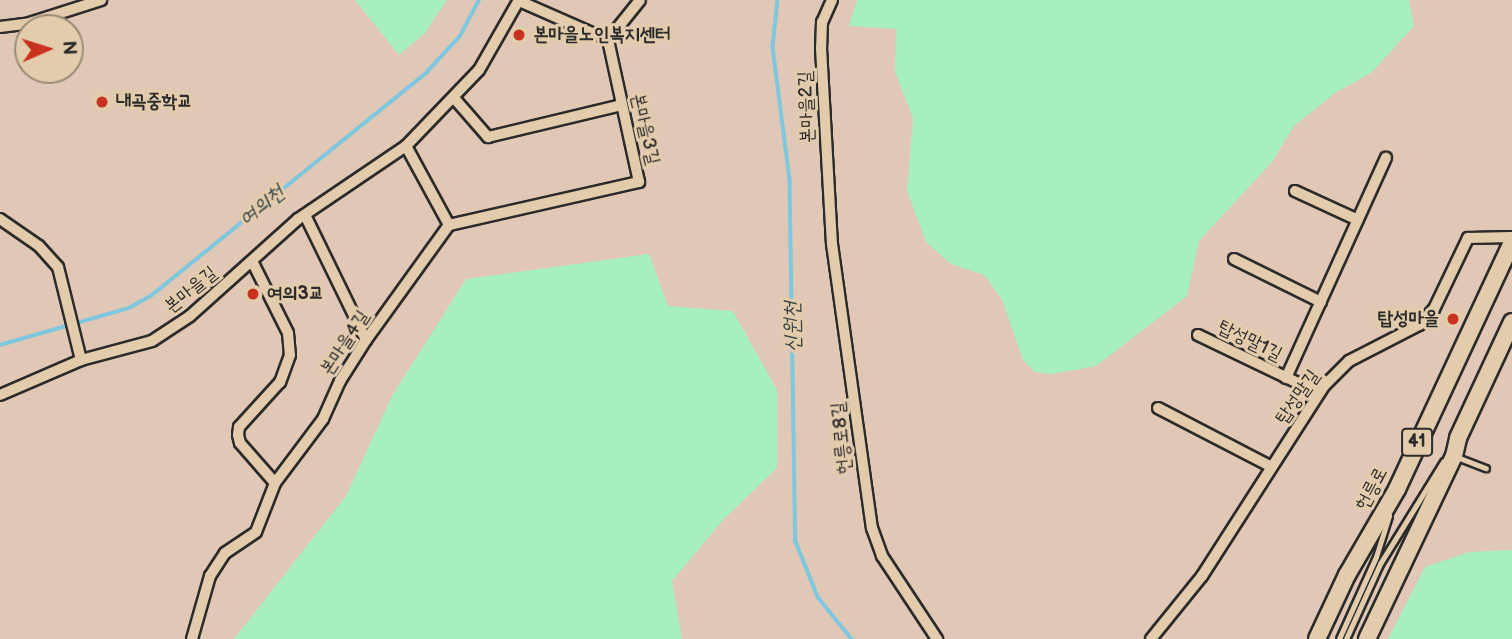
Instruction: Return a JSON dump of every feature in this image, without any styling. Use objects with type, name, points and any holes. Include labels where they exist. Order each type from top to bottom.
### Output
[{"type":"main road","name":"헌릉로","points":[[1317,639],[1347,575],[1397,488],[1512,239]]},
{"type":"main road","name":"41","points":[[1367,639],[1454,456],[1458,438],[1512,322]]},
{"type":"street","points":[[0,27],[26,24],[101,0]]},
{"type":"street","points":[[521,1],[608,40],[640,0]]},
{"type":"street","name":"본마을2길","points":[[831,216],[821,48],[822,22],[832,0]]},
{"type":"street","name":"본마을길","points":[[0,395],[81,360],[152,341],[190,316],[305,215],[406,146],[479,70],[521,1]]},
{"type":"street","name":"본마을3길","points":[[449,225],[639,182],[608,40]]},
{"type":"street","points":[[454,98],[488,137],[621,105]]},
{"type":"street","points":[[406,146],[449,225]]},
{"type":"street","name":"탑성말1길","points":[[1286,378],[1386,158]]},
{"type":"street","points":[[1296,191],[1358,220]]},
{"type":"street","points":[[305,215],[366,340]]},
{"type":"street","name":"헌릉로8길","points":[[831,216],[872,528],[882,556],[937,639]]},
{"type":"street","points":[[0,219],[39,246],[58,267],[81,360]]},
{"type":"street","name":"본마을4길","points":[[191,639],[210,576],[225,553],[256,532],[275,483],[323,419],[340,381],[366,340],[449,225]]},
{"type":"street","name":"탑성말길","points":[[1151,639],[1202,576],[1319,393],[1349,361],[1419,325],[1434,309],[1468,238],[1512,239]]},
{"type":"street","points":[[1234,260],[1321,302]]},
{"type":"street","points":[[251,261],[288,333],[290,355],[280,382],[240,427],[238,435],[240,443],[275,483]]},
{"type":"street","name":"탑성말1길","points":[[1198,335],[1319,393]]},
{"type":"street","points":[[1158,408],[1272,467]]},
{"type":"lane","points":[[1346,639],[1380,564],[1458,438]]},
{"type":"lane","points":[[1454,456],[1486,468]]},
{"type":"lane","points":[[1339,639],[1377,557],[1397,488]]},
{"type":"green space","points":[[355,0],[447,0],[425,33],[399,55]]},
{"type":"green space","points":[[857,0],[1409,0],[1414,26],[1371,73],[1335,93],[1294,126],[1272,162],[1199,241],[1187,296],[1096,366],[1052,374],[1035,372],[1023,360],[1002,300],[984,275],[951,264],[926,242],[907,191],[913,118],[895,72],[896,29],[849,26]]},
{"type":"green space","points":[[649,254],[668,306],[733,311],[777,390],[777,468],[722,521],[672,581],[682,639],[234,639],[346,496],[392,396],[466,279]]},
{"type":"green space","points":[[1512,550],[1512,639],[1388,639],[1425,567],[1469,552]]},
{"type":"waterway","name":"여의천","points":[[0,345],[129,308],[152,295],[427,72],[460,36],[479,0]]},
{"type":"waterway","name":"신원천","points":[[778,0],[773,47],[790,180],[796,542],[818,597],[852,639]]},
{"type":"place","name":"본마을노인복지센터","points":[[519,35]]},
{"type":"place","name":"내곡중학교","points":[[102,102]]},
{"type":"place","name":"여의3교","points":[[253,294]]},
{"type":"place","name":"탑성마을","points":[[1453,319]]}]
